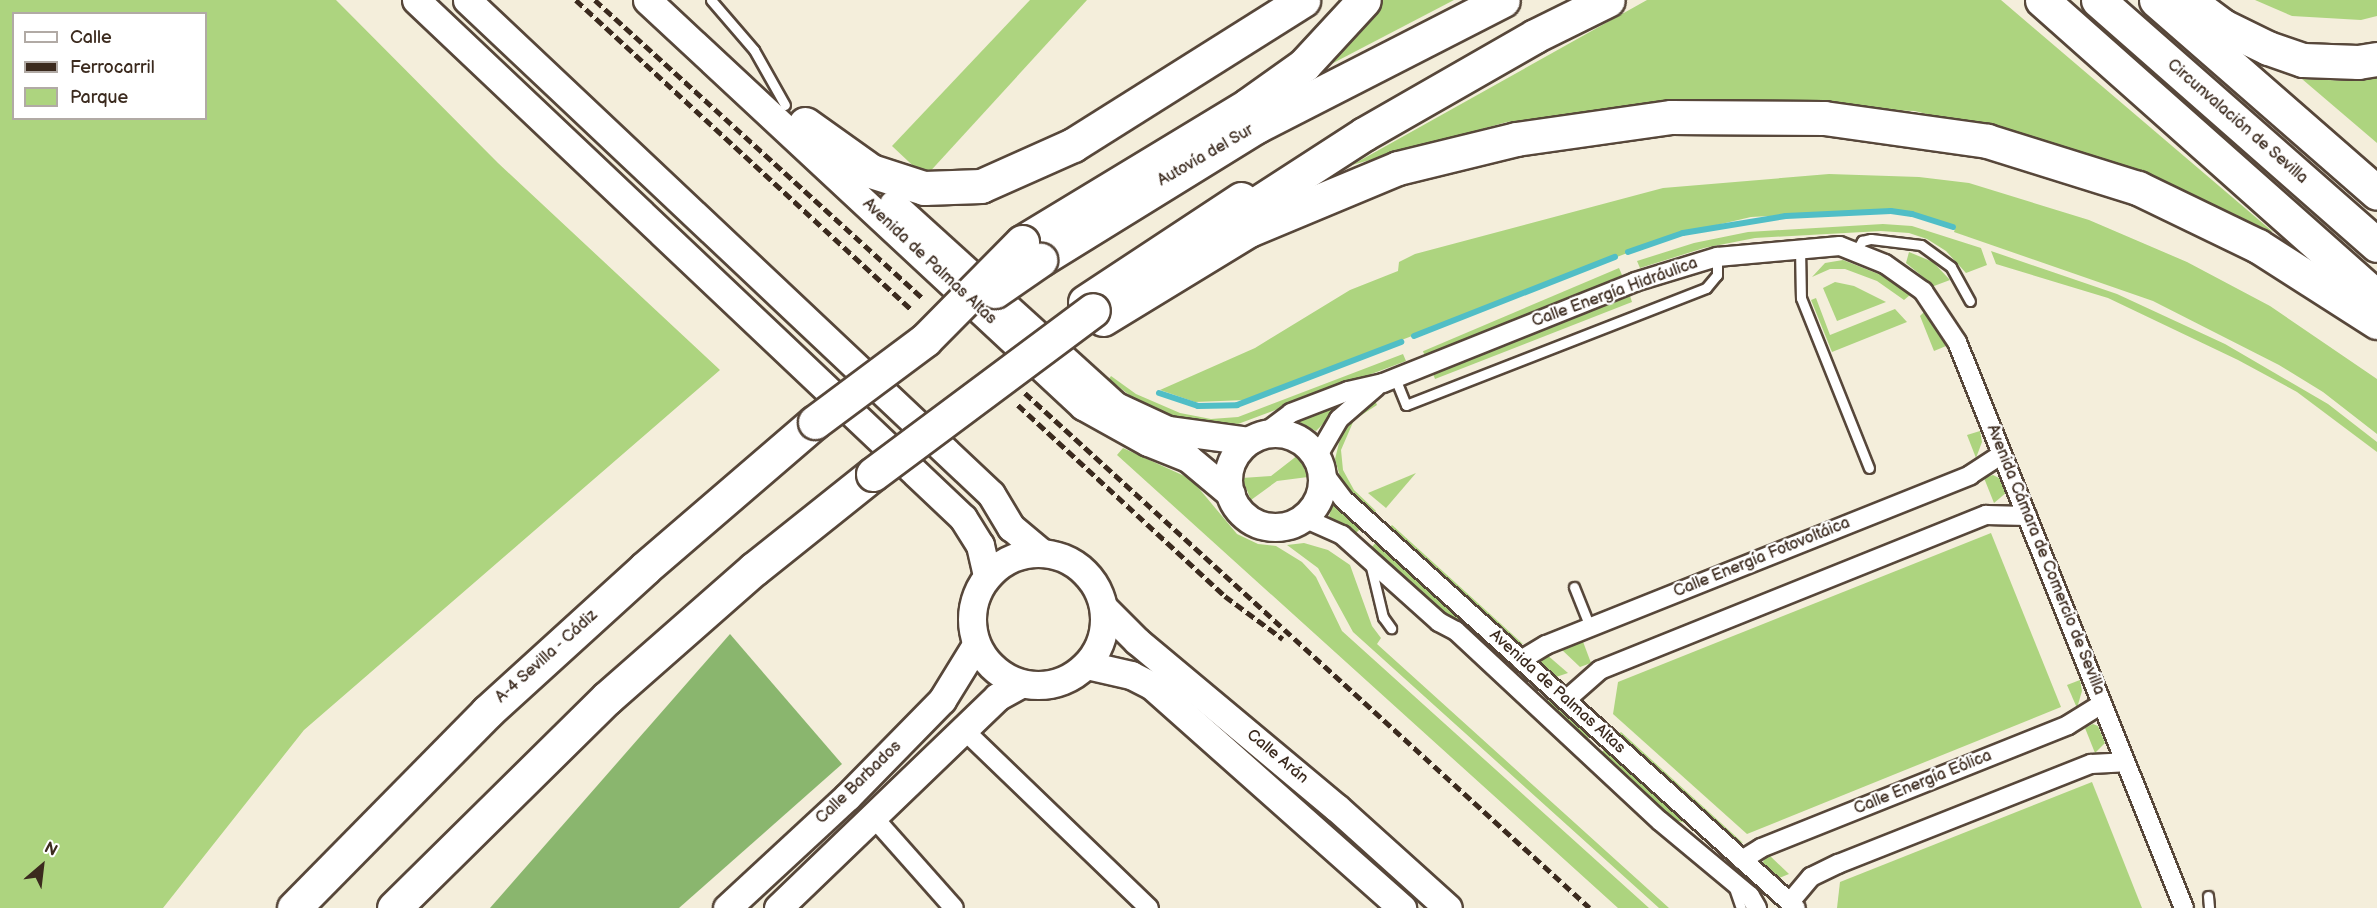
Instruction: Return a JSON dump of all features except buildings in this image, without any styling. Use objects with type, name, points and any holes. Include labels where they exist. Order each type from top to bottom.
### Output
[{"type":"highway","points":[[795,115],[871,171],[924,188],[981,186],[1072,145],[1303,0]]},
{"type":"highway","points":[[1031,251],[1304,65],[1365,0]]},
{"type":"highway","points":[[1257,126],[1374,49],[1465,0]]},
{"type":"highway","name":"Autovía del Sur","points":[[925,340],[1031,251],[1257,126],[1503,0]]},
{"type":"highway","points":[[394,908],[607,698],[754,569],[873,474],[1094,310],[1331,140],[1580,0]]},
{"type":"highway","points":[[1094,310],[1364,134],[1535,36],[1608,0]]},
{"type":"highway","points":[[2036,0],[2093,45]]},
{"type":"highway","points":[[2042,0],[2377,297]]},
{"type":"highway","name":"Circunvalación de Sevilla","points":[[2098,0],[2377,245]]},
{"type":"highway","points":[[2156,0],[2377,193]]},
{"type":"highway","points":[[2188,0],[2223,26],[2268,48],[2303,60],[2358,62],[2377,59]]},
{"type":"highway","points":[[2207,0],[2271,37],[2307,50],[2340,52],[2377,46]]},
{"type":"highway","points":[[1094,310],[1249,230],[1398,168],[1516,139],[1683,117],[1824,118],[1987,141],[2138,188],[2258,246],[2377,322]]},
{"type":"highway","name":"A-4 Sevilla - Cádiz","points":[[294,908],[487,712],[645,568],[815,422],[925,340]]},
{"type":"street","points":[[416,0],[963,519],[980,545],[987,575]]},
{"type":"street","points":[[467,0],[991,494],[1011,527],[1041,552]]},
{"type":"street","name":"Avenida de Palmas Altas","points":[[647,0],[1083,406],[1148,442],[1188,458],[1230,494]]},
{"type":"street","name":"Avenida de Palmas Altas","points":[[674,0],[795,115],[1116,406],[1168,430],[1255,438]]},
{"type":"street","name":"Calle Energía Hidráulica","points":[[1255,438],[1291,413],[1348,391],[1389,380],[1635,282],[1717,256],[1840,246],[1856,251]]},
{"type":"street","name":"Avenida Cámara de Comercio de Sevilla","points":[[1856,251],[1903,275],[1938,308],[1958,342],[2184,908]]},
{"type":"street","name":"Calle Energía Hidráulica","points":[[1319,464],[1344,413],[1389,380]]},
{"type":"street","points":[[1293,436],[1319,464],[1317,502],[1304,518],[1283,526],[1261,525],[1242,513],[1230,494],[1228,483],[1233,459],[1255,438],[1293,436]]},
{"type":"street","name":"Calle Energía Fotovoltáica","points":[[1521,660],[1540,647],[1970,475],[2002,454]]},
{"type":"street","name":"Avenida de Palmas Altas","points":[[1319,464],[1343,499],[1521,660],[1565,693],[1776,890],[1795,899]]},
{"type":"street","points":[[1531,699],[1542,690],[1565,693],[1600,670],[1986,514],[2027,516]]},
{"type":"street","name":"Avenida de Palmas Altas","points":[[1304,518],[1334,529],[1368,557],[1531,699],[1540,712],[1652,813],[1730,878],[1749,904]]},
{"type":"street","points":[[1041,552],[1070,560],[1093,580],[1104,608],[1102,639],[1087,665],[1068,679],[1044,686],[1020,684],[993,670],[976,645],[970,621],[974,596],[987,575],[1020,554],[1041,552]]},
{"type":"street","name":"Calle Arán","points":[[1104,608],[1137,641],[1337,808],[1448,908]]},
{"type":"street","name":"Calle Barbados","points":[[727,908],[847,797],[942,700],[976,645]]},
{"type":"street","name":"Calle Arán","points":[[1087,665],[1131,675],[1150,685],[1402,908]]},
{"type":"street","points":[[778,908],[997,697],[1020,684]]},
{"type":"street","name":"Calle Energía Eólica","points":[[1743,860],[1761,848],[2068,725],[2102,704]]},
{"type":"street","points":[[963,729],[1149,908]]},
{"type":"street","points":[[1795,899],[1838,864],[2091,764],[2125,762]]},
{"type":"street","points":[[874,818],[954,908]]},
{"type":"street","points":[[1749,904],[1763,887],[1776,890]]},
{"type":"lane","points":[[711,0],[754,50],[795,115]]},
{"type":"lane","points":[[1856,251],[1862,241],[1871,239],[1921,245],[1951,267],[1970,301]]},
{"type":"lane","points":[[1800,248],[1801,297],[1869,468]]},
{"type":"lane","points":[[1389,380],[1406,405],[1695,293],[1715,280],[1717,256]]},
{"type":"lane","points":[[1368,557],[1383,617],[1391,628]]},
{"type":"lane","points":[[1574,587],[1590,627]]},
{"type":"lane","points":[[2208,896],[2209,908]]},
{"type":"green space","points":[[0,0],[336,0],[498,163],[720,370],[304,730],[163,908],[0,908]]},
{"type":"green space","points":[[1030,0],[1087,0],[925,177],[892,146]]},
{"type":"green space","points":[[1383,0],[1454,0],[1314,73]]},
{"type":"green space","points":[[1647,0],[2001,0],[2273,232],[2107,161],[1915,111],[1668,102],[1507,122],[1352,165]]},
{"type":"green space","points":[[2255,0],[2377,0],[2377,16],[2361,20],[2292,16]]},
{"type":"green space","points":[[2377,76],[2377,143],[2302,79],[2352,81]]},
{"type":"green space","points":[[1829,174],[1919,177],[1969,183],[2089,220],[2187,262],[2270,306],[2377,379],[2377,434],[2323,392],[2279,365],[2153,301],[1954,232],[1956,226],[1894,209],[1751,217],[1674,235],[1246,400],[1195,402],[1160,390],[1255,348],[1350,290],[1398,271],[1399,262],[1415,254],[1663,188]]},
{"type":"green space","points":[[1883,224],[1912,226],[1981,248],[1987,265],[1966,273],[1946,251],[1927,239],[1909,233],[1881,231],[1755,238],[1704,248],[1640,268],[1637,261],[1694,243],[1748,232]]},
{"type":"green space","points":[[1991,251],[2117,294],[2225,344],[2328,404],[2377,442],[2377,452],[2297,392],[2238,360],[2108,298],[1996,264]]},
{"type":"green space","points":[[1909,252],[1933,262],[1950,280],[1934,286],[1906,263]]},
{"type":"green space","points":[[1843,260],[1881,275],[1910,295],[1904,300],[1877,281],[1845,269],[1830,269],[1812,277],[1825,263]]},
{"type":"green space","points":[[1619,268],[1622,275],[1426,359],[1423,351]]},
{"type":"green space","points":[[1835,282],[1854,286],[1886,302],[1837,321],[1823,288]]},
{"type":"green space","points":[[1630,296],[1632,302],[1435,379],[1433,374]]},
{"type":"green space","points":[[1816,298],[1830,335],[1895,309],[1907,322],[1832,352],[1811,300]]},
{"type":"green space","points":[[1925,311],[1946,346],[1934,351],[1920,316]]},
{"type":"green space","points":[[1403,354],[1406,361],[1238,424],[1174,419],[1138,402],[1109,379],[1111,376],[1136,394],[1180,413],[1211,419],[1238,417]]},
{"type":"green space","points":[[1350,397],[1316,431],[1295,420]]},
{"type":"green space","points":[[1374,398],[1377,405],[1354,420],[1341,450],[1343,470],[1354,490],[1376,511],[1371,516],[1342,484],[1335,459],[1343,427]]},
{"type":"green space","points":[[1980,431],[1982,442],[1976,458],[1967,435]]},
{"type":"green space","points":[[1123,448],[1191,479],[1237,534],[1258,544],[1276,546],[1302,562],[1316,577],[1342,631],[1649,908],[1618,908],[1117,455]]},
{"type":"green space","points":[[1298,455],[1308,477],[1277,481],[1251,500],[1242,478],[1271,476]]},
{"type":"green space","points":[[1416,473],[1386,508],[1368,493]]},
{"type":"green space","points":[[1993,475],[2001,479],[2007,492],[1994,503],[1984,478]]},
{"type":"green space","points":[[1332,506],[1340,506],[1363,526],[1354,535],[1329,517]]},
{"type":"green space","points":[[1392,525],[1523,644],[1514,643],[1387,530]]},
{"type":"green space","points":[[1991,533],[2061,707],[1747,834],[1613,714],[1618,682]]},
{"type":"green space","points":[[1378,540],[1529,677],[1464,624],[1443,615],[1370,549]]},
{"type":"green space","points":[[1304,543],[1328,550],[1350,565],[1372,626],[1381,638],[1377,644],[1669,908],[1659,908],[1353,632],[1318,568],[1287,545]]},
{"type":"green space","points":[[730,634],[842,764],[679,908],[490,908]]},
{"type":"green space","points":[[1582,639],[1591,663],[1580,667],[1560,648]]},
{"type":"green space","points":[[1546,654],[1568,673],[1553,678],[1539,665]]},
{"type":"green space","points":[[2080,680],[2082,691],[2077,708],[2067,685]]},
{"type":"green space","points":[[1551,698],[1592,733],[1584,743],[1545,703]]},
{"type":"green space","points":[[2093,724],[2098,726],[2105,743],[2095,753],[2085,728]]},
{"type":"green space","points":[[1621,732],[1743,843],[1734,841],[1616,736]]},
{"type":"green space","points":[[1607,746],[1748,874],[1747,876],[1685,823],[1669,818],[1599,756]]},
{"type":"green space","points":[[2092,782],[2142,908],[1837,908],[1840,882]]},
{"type":"green space","points":[[1768,854],[1789,874],[1777,879],[1761,865]]},
{"type":"waterway","points":[[1628,252],[1683,233],[1786,216],[1891,211],[1912,214],[1953,227]]},
{"type":"waterway","points":[[1414,336],[1615,257]]},
{"type":"waterway","points":[[1159,393],[1198,406],[1237,405],[1401,342]]},
{"type":"railway","points":[[576,0],[911,309]]},
{"type":"railway","points":[[595,0],[922,298]]},
{"type":"railway","points":[[1025,393],[1590,908]]},
{"type":"railway","points":[[1018,405],[1225,596],[1283,639]]}]
